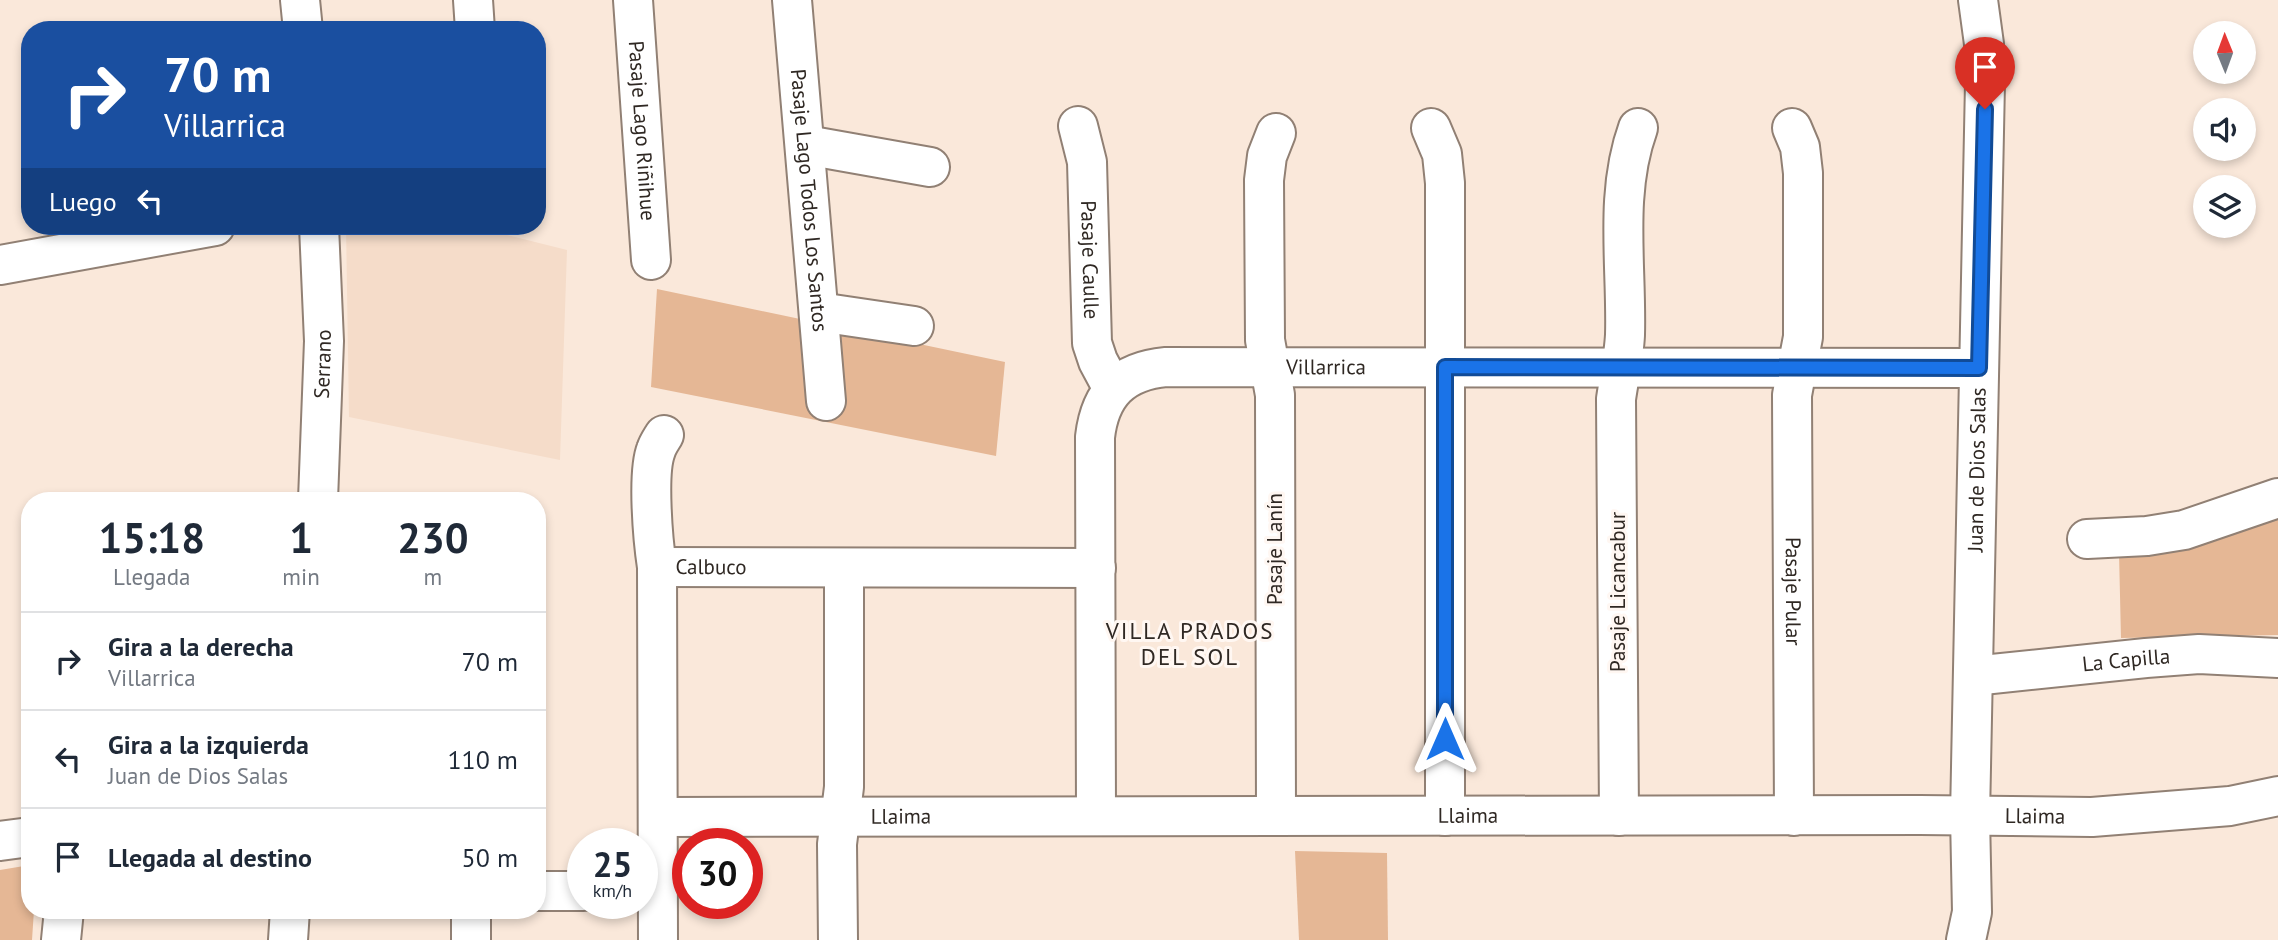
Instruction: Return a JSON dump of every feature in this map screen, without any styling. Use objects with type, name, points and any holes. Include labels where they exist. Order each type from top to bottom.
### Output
[{"type":"street","points":[[300,0],[302,21]]},
{"type":"street","points":[[473,0],[474,21]]},
{"type":"street","name":"Pasaje Lago Riñihue","points":[[634,0],[651,260]]},
{"type":"street","name":"Pasaje Lago Todos Los Santos","points":[[793,0],[826,401]]},
{"type":"street","name":"Juan de Dios Salas","points":[[1966,940],[1972,912],[1970,816],[1985,83],[1984,44],[1978,0]]},
{"type":"street","name":"Pasaje Caulle","points":[[1078,126],[1087,162],[1092,343],[1101,368],[1114,389]]},
{"type":"street","points":[[1431,128],[1445,169],[1445,816]]},
{"type":"street","name":"Pasaje Licancabur","points":[[1619,816],[1616,399],[1625,337],[1624,188],[1627,161],[1638,128]]},
{"type":"street","name":"Pasaje Pular","points":[[1792,128],[1800,147],[1803,173],[1803,337],[1792,395],[1794,816]]},
{"type":"street","name":"Pasaje Lanín","points":[[1276,133],[1267,156],[1264,180],[1265,340],[1275,395],[1276,816]]},
{"type":"street","points":[[806,145],[930,167]]},
{"type":"street","points":[[0,265],[165,235]]},
{"type":"street","name":"Serrano","points":[[317,492],[324,341],[319,235]]},
{"type":"street","points":[[819,312],[914,326]]},
{"type":"street","name":"Villarrica","points":[[1096,816],[1095,437],[1103,404],[1125,379],[1151,368],[1270,366],[1979,368]]},
{"type":"street","points":[[657,567],[653,539],[652,471],[656,449],[664,435]]},
{"type":"street","points":[[2087,539],[2127,538],[2184,530],[2278,498]]},
{"type":"street","name":"Calbuco","points":[[657,828],[657,567],[1096,568]]},
{"type":"street","points":[[838,940],[838,844],[844,787],[844,568]]},
{"type":"street","name":"La Capilla","points":[[1973,676],[2146,657],[2199,654],[2278,658]]},
{"type":"street","name":"Llaima","points":[[658,817],[2092,817],[2230,806],[2278,796]]},
{"type":"street","points":[[0,841],[21,838]]},
{"type":"street","points":[[546,891],[567,891]]},
{"type":"street","points":[[61,940],[63,919]]},
{"type":"street","points":[[288,940],[289,919]]},
{"type":"street","points":[[471,919],[471,940]]},
{"type":"street","name":"Calbuco","points":[[655,919],[658,940]]},
{"type":"shaded area","points":[[346,235],[507,235],[567,250],[560,460],[349,417]]},
{"type":"shaded area","points":[[657,289],[1005,362],[996,456],[651,387]]},
{"type":"shaded area","points":[[2278,516],[2278,635],[2121,638],[2119,553],[2219,540],[2262,519]]},
{"type":"shaded area","points":[[1295,851],[1387,853],[1388,940],[1299,940]]},
{"type":"shaded area","points":[[21,866],[21,919],[33,919],[32,940],[0,940],[0,870]]},
{"type":"district","name":"VILLA PRADOS DEL SOL","points":[[1190,644]]},
{"type":"route","points":[[1445,739],[1445,367],[1979,368],[1985,109]]}]
